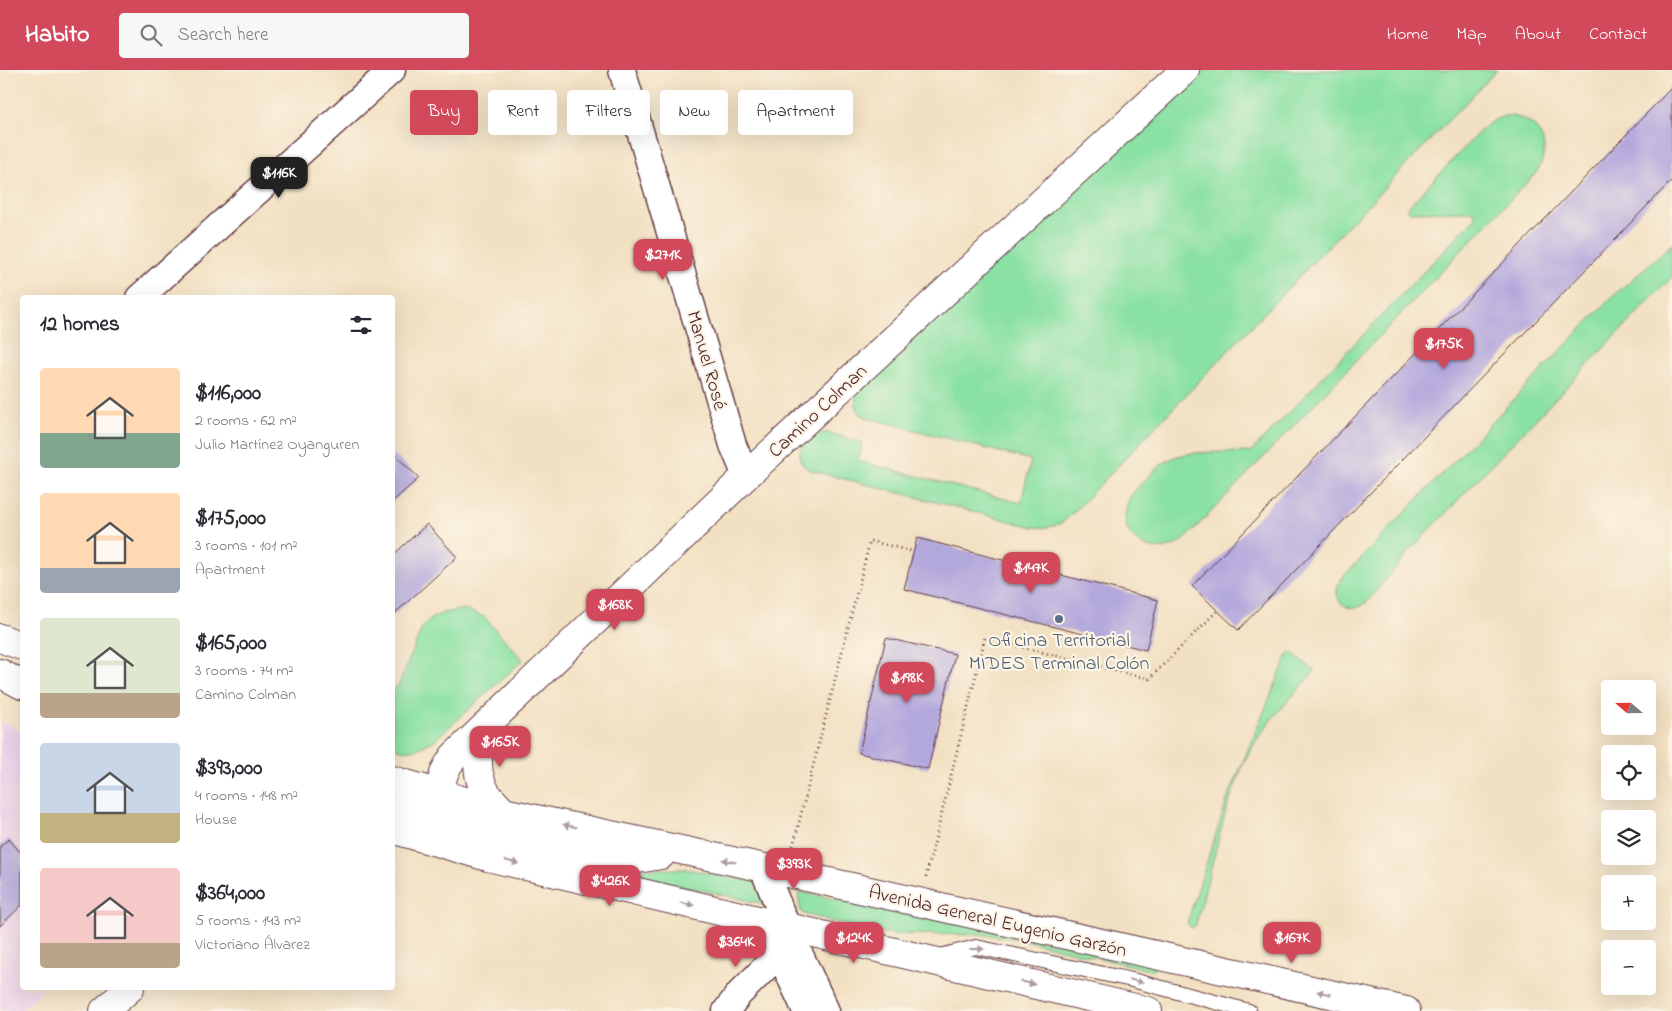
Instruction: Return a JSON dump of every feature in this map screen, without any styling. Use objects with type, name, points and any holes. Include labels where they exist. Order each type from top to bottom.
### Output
[{"type":"main road","name":"Camino Colman","points":[[440,806],[442,782],[454,756],[746,476],[1185,70]]},
{"type":"main road","points":[[0,638],[20,645]]},
{"type":"main road","points":[[0,673],[20,685]]},
{"type":"main road","points":[[481,730],[477,758],[480,779],[486,793],[503,812]]},
{"type":"main road","name":"Camino Colman","points":[[395,784],[454,756]]},
{"type":"main road","points":[[395,784],[498,833],[602,857],[638,859],[688,852]]},
{"type":"main road","points":[[395,809],[440,806]]},
{"type":"main road","points":[[440,806],[443,828],[448,837],[464,850]]},
{"type":"main road","name":"Avenida General Eugenio Garzón","points":[[440,806],[503,812],[920,902],[1360,1005],[1406,1011]]},
{"type":"main road","name":"Avenida General Eugenio Garzón","points":[[395,830],[464,850],[776,925],[930,959],[1148,1011]]},
{"type":"main road","points":[[104,1011],[128,990]]},
{"type":"street","points":[[142,295],[392,70]]},
{"type":"street","name":"Manuel Rosé","points":[[622,70],[733,445],[746,476]]},
{"type":"street","points":[[776,871],[776,925],[779,954],[801,1002]]},
{"type":"street","points":[[776,925],[826,1011]]},
{"type":"street","points":[[726,1011],[739,994],[779,954]]},
{"type":"street","points":[[733,1011],[770,990],[784,989],[801,1002]]},
{"type":"lane","name":"Avenida General Eugenio Garzón","points":[[930,959],[976,947],[1180,992],[1249,1011]]},
{"type":"path","points":[[776,871],[794,840],[870,540],[911,551]]},
{"type":"path","points":[[920,902],[985,638],[1149,679],[1218,610]]},
{"type":"shaded area","points":[[0,721],[20,730],[20,990],[44,990],[21,1011],[0,1011]]},
{"type":"green space","points":[[1205,70],[1497,70],[1070,516],[1062,522],[1044,528],[1033,527],[810,470],[804,466],[800,455],[804,443],[814,435],[829,433],[863,443],[858,461],[1021,503],[1031,460],[868,418],[858,410],[856,400],[858,391]]},
{"type":"green space","points":[[1504,116],[1526,120],[1540,134],[1544,153],[1541,164],[1535,174],[1185,539],[1174,546],[1152,548],[1133,538],[1125,518],[1127,505],[1135,490],[1154,471],[1169,460],[1187,454],[1251,452],[1475,218],[1475,213],[1471,211],[1409,212],[1406,209],[1485,126]]},
{"type":"green space","points":[[1672,244],[1672,277],[1415,545],[1367,602],[1354,608],[1342,604],[1337,593],[1341,579],[1612,297]]},
{"type":"green space","points":[[465,609],[484,617],[523,660],[435,740],[417,749],[405,751],[395,748],[395,688],[399,685],[422,628],[432,618],[443,613]]},
{"type":"green space","points":[[1290,653],[1315,671],[1270,721],[1243,764],[1226,811],[1196,924],[1191,928],[1187,923],[1227,800]]},
{"type":"green space","points":[[492,844],[636,869],[686,869],[749,880],[756,884],[764,904]]},
{"type":"green space","points":[[800,892],[1151,962],[1154,967],[1149,970],[1019,939],[987,935],[893,934],[870,931],[804,914],[801,912],[798,895]]},
{"type":"building","points":[[1672,87],[1672,180],[1238,630],[1192,586]]},
{"type":"building","points":[[395,455],[419,478],[395,499]]},
{"type":"building","points":[[427,524],[457,557],[395,613],[395,553]]},
{"type":"building","points":[[917,538],[1158,600],[1146,650],[904,589]]},
{"type":"building","points":[[886,638],[955,654],[928,769],[859,753]]},
{"type":"building","points":[[9,839],[20,852],[20,907],[0,926],[0,846]]},
{"type":"place","name":"Oficina Territorial MIDES Terminal Colón","points":[[1059,619]]}]
